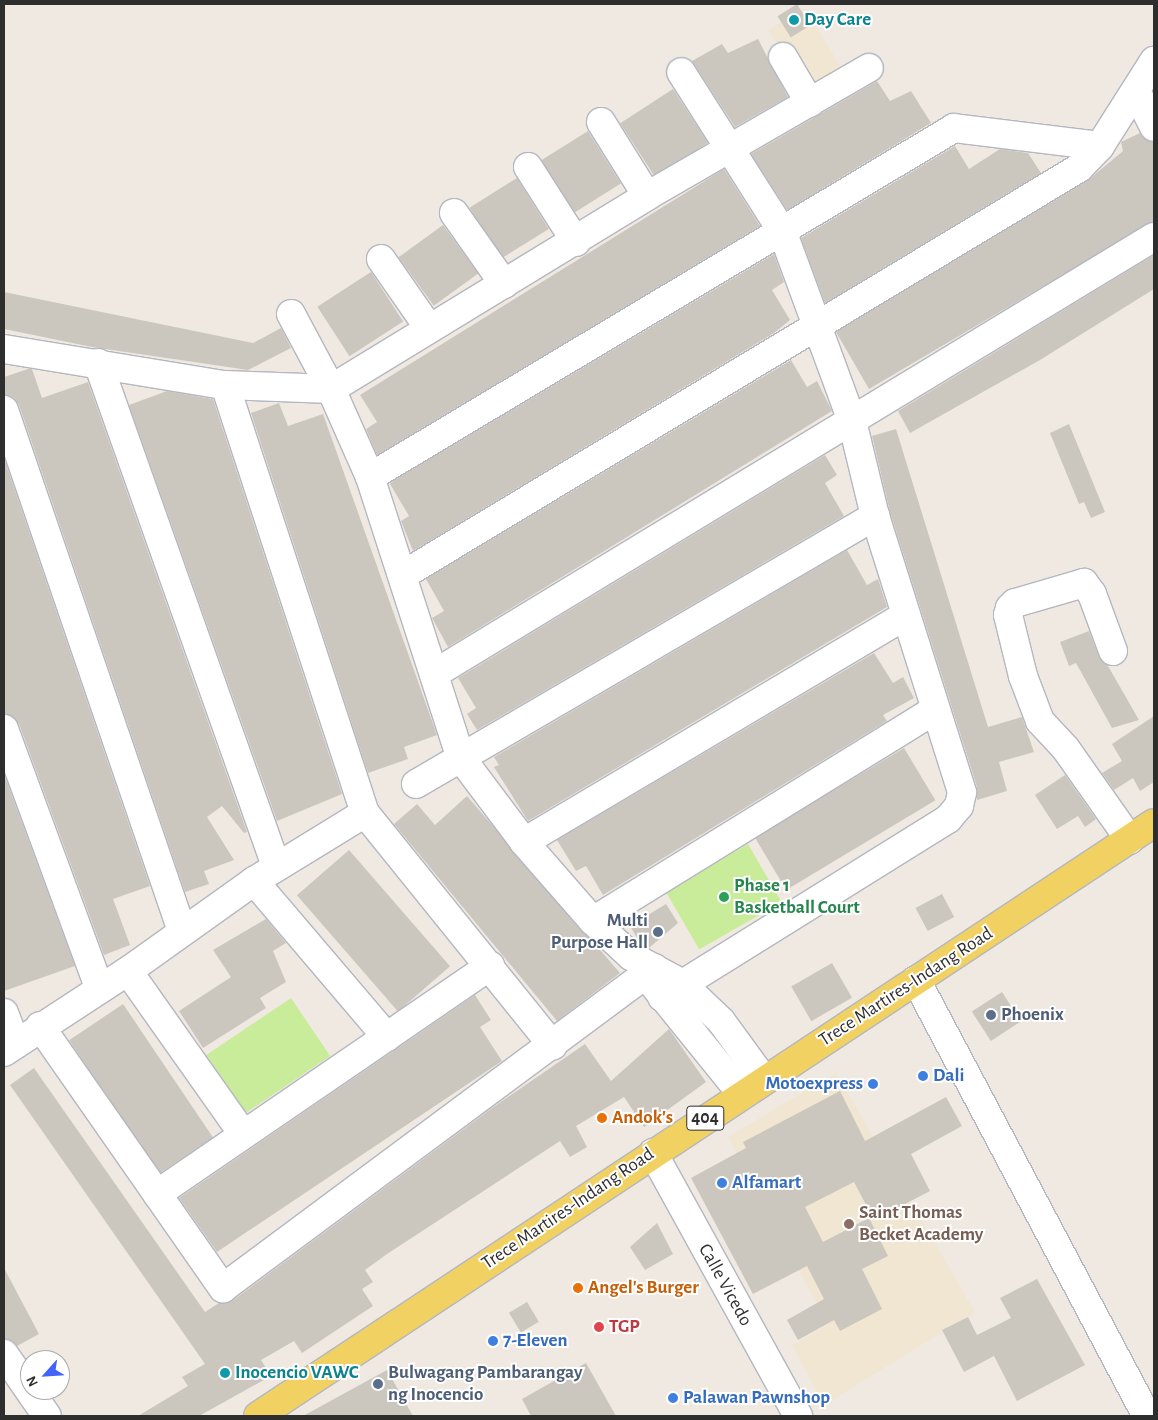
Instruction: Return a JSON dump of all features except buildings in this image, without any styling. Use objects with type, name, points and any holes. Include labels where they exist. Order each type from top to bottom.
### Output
[{"type":"main road","name":"Trece Martires-Indang Road","points":[[258,1416],[652,1153],[1154,823]]},
{"type":"street","points":[[783,57],[810,103]]},
{"type":"street","points":[[403,575],[1079,168],[1100,146],[1154,61]]},
{"type":"street","points":[[4,349],[225,385],[331,389],[429,328],[576,242],[646,196],[869,68]]},
{"type":"street","points":[[672,990],[948,819],[960,806],[962,792],[875,516],[852,421],[782,231],[681,72]]},
{"type":"street","points":[[1136,91],[1154,127]]},
{"type":"street","points":[[601,122],[646,196]]},
{"type":"street","points":[[370,477],[954,128],[1100,146]]},
{"type":"street","points":[[528,168],[576,242]]},
{"type":"street","points":[[454,213],[504,284]]},
{"type":"street","points":[[434,674],[1154,237]]},
{"type":"street","points":[[381,259],[429,328]]},
{"type":"street","points":[[291,314],[331,389],[370,477],[461,758],[524,842],[593,921],[672,990],[721,1021],[753,1087]]},
{"type":"street","points":[[98,363],[265,874],[387,1036]]},
{"type":"street","points":[[225,385],[365,813],[553,1046]]},
{"type":"street","points":[[4,410],[182,931]]},
{"type":"street","points":[[416,784],[875,516]]},
{"type":"street","points":[[1113,651],[1089,587],[1084,583],[1015,602],[1010,608],[1008,615],[1023,676],[1040,722],[1066,749],[1130,840]]},
{"type":"street","points":[[524,842],[905,616]]},
{"type":"street","points":[[593,921],[935,710]]},
{"type":"street","points":[[4,729],[99,987]]},
{"type":"street","points":[[4,1013],[10,1048],[99,987],[128,971],[265,874],[365,813]]},
{"type":"street","points":[[157,1194],[490,966]]},
{"type":"street","points":[[40,1026],[223,1288],[553,1046],[644,966]]},
{"type":"street","points":[[128,971],[243,1134]]},
{"type":"street","points":[[916,980],[1147,1416]]},
{"type":"street","name":"Calle Vicedo","points":[[652,1153],[798,1416]]},
{"type":"street","points":[[4,1354],[46,1416]]},
{"type":"shaded area","points":[[805,8],[846,77],[810,98],[769,30]]},
{"type":"shaded area","name":"Saint Thomas Becket Academy","points":[[836,1073],[975,1312],[824,1405],[792,1345],[828,1325],[728,1137]]},
{"type":"green space","name":"Phase 1 Basketball Court","points":[[748,844],[782,902],[699,950],[666,891]]},
{"type":"green space","points":[[291,998],[330,1056],[246,1113],[206,1055]]},
{"type":"place","name":"Day Care","points":[[794,20]]},
{"type":"place","name":"Phase 1 Basketball Court","points":[[724,897]]},
{"type":"place","name":"Multi Purpose Hall","points":[[658,932]]},
{"type":"place","name":"Phoenix","points":[[991,1015]]},
{"type":"place","name":"Dali","points":[[923,1076]]},
{"type":"place","name":"Motoexpress","points":[[873,1084]]},
{"type":"place","name":"Andok's","points":[[602,1118]]},
{"type":"place","name":"Alfamart","points":[[722,1183]]},
{"type":"place","name":"Saint Thomas Becket Academy","points":[[849,1224]]},
{"type":"place","name":"Angel's Burger","points":[[578,1288]]},
{"type":"place","name":"TGP","points":[[599,1327]]},
{"type":"place","name":"7-Eleven","points":[[493,1341]]},
{"type":"place","name":"Inocencio VAWC","points":[[225,1373]]},
{"type":"place","name":"Bulwagang Pambarangay ng Inocencio","points":[[378,1384]]},
{"type":"place","name":"Palawan Pawnshop","points":[[673,1398]]}]
